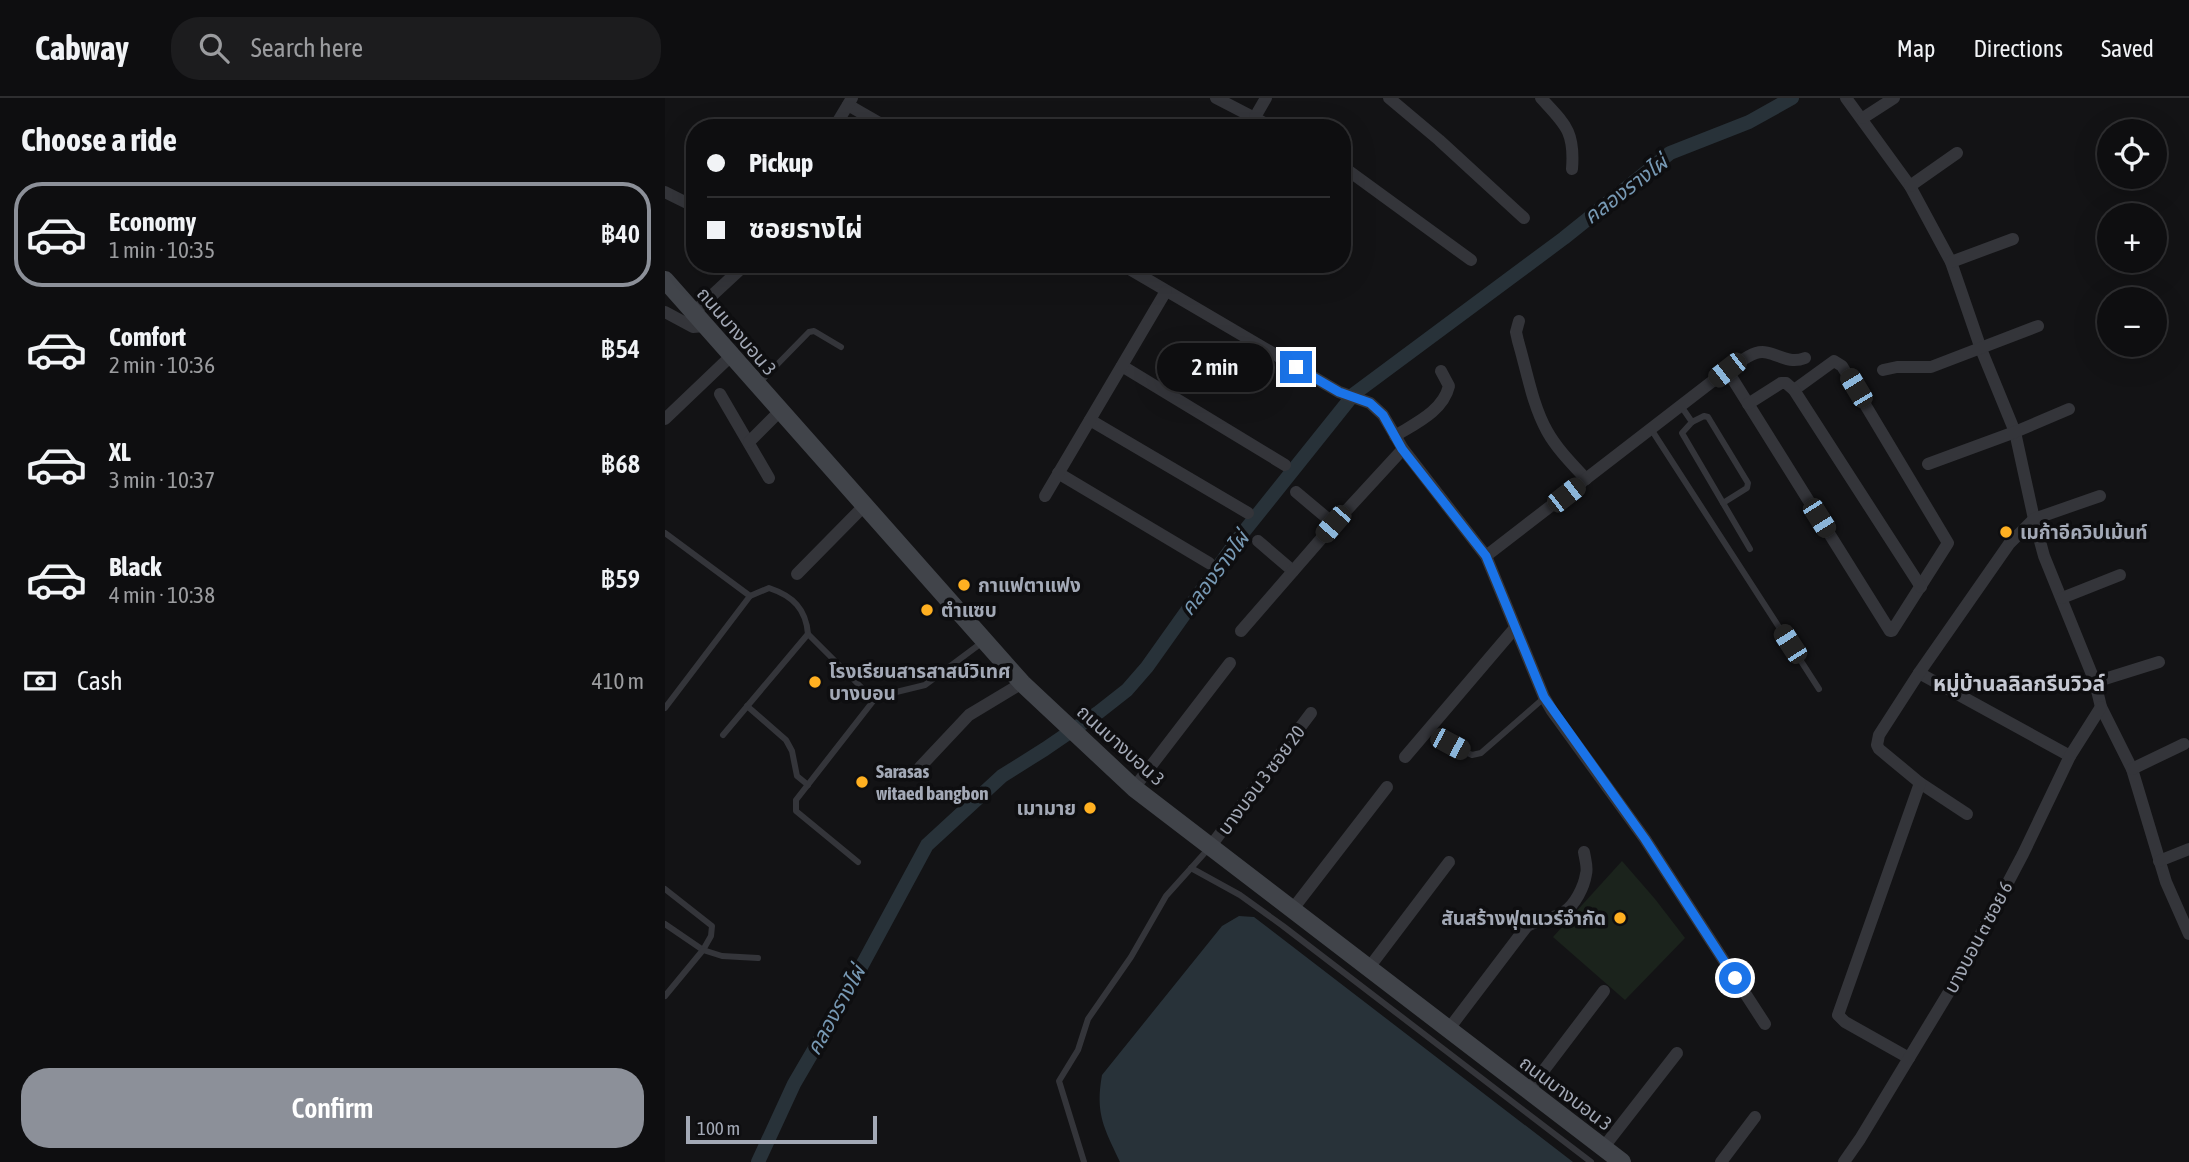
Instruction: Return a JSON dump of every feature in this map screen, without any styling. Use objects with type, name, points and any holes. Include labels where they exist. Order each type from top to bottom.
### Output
[{"type":"main road","name":"ถนนบางบอน 3","points":[[665,281],[1022,683],[1134,788],[1622,1162]]},
{"type":"street","points":[[1216,98],[1259,119]]},
{"type":"street","points":[[1255,117],[1266,98]]},
{"type":"street","points":[[1389,98],[1524,218]]},
{"type":"street","points":[[1541,98],[1568,131],[1573,144],[1572,169]]},
{"type":"street","points":[[1846,98],[1910,186],[1951,262],[1981,349],[2015,432],[2044,556],[2095,682],[2101,707],[2132,768],[2159,861],[2189,934]]},
{"type":"street","points":[[1863,118],[1894,98]]},
{"type":"street","points":[[839,119],[850,101],[875,119]]},
{"type":"street","points":[[1910,186],[1957,153]]},
{"type":"street","points":[[1351,173],[1471,260]]},
{"type":"street","points":[[665,192],[686,202]]},
{"type":"street","points":[[1951,262],[2013,239]]},
{"type":"street","points":[[665,312],[693,327],[738,273]]},
{"type":"street","points":[[1136,273],[1339,392],[1370,403],[1383,415],[1402,449],[1486,556],[1544,697],[1645,839],[1765,1024]]},
{"type":"street","points":[[1045,496],[1166,291]]},
{"type":"street","points":[[1519,321],[1516,332],[1539,416],[1556,445],[1585,479]]},
{"type":"street","points":[[1883,370],[1897,367],[1931,367],[2038,326]]},
{"type":"street","points":[[1486,556],[1727,370],[1758,352],[1787,360],[1805,358]]},
{"type":"street","points":[[665,419],[731,356]]},
{"type":"street","points":[[1727,370],[1890,631],[1893,631],[1948,543],[1842,366],[1834,361],[1794,390]]},
{"type":"street","points":[[1122,366],[1285,465]]},
{"type":"street","points":[[1395,436],[1443,402],[1449,386],[1441,371]]},
{"type":"street","points":[[1748,404],[1781,383],[1786,383],[1794,390],[1921,587]]},
{"type":"street","points":[[720,394],[769,478]]},
{"type":"street","points":[[1929,464],[2069,409]]},
{"type":"street","points":[[749,442],[780,411]]},
{"type":"street","points":[[1090,420],[1248,513]]},
{"type":"street","points":[[1241,631],[1402,449]]},
{"type":"street","points":[[1058,473],[1209,563]]},
{"type":"street","points":[[1296,492],[1333,524]]},
{"type":"street","points":[[1967,814],[1920,783],[1879,749],[1879,735],[2010,544],[2034,519],[2100,496]]},
{"type":"street","points":[[797,574],[864,506]]},
{"type":"street","points":[[1258,541],[1293,570]]},
{"type":"street","points":[[2062,598],[2120,575]]},
{"type":"street","points":[[1405,757],[1515,628]]},
{"type":"street","points":[[2095,682],[2159,662]]},
{"type":"street","points":[[1134,788],[1230,663]]},
{"type":"street","points":[[1919,673],[2070,756]]},
{"type":"street","points":[[920,767],[969,715],[1022,683]]},
{"type":"street","name":"บางบอน ๓ ซอย 6","points":[[1844,1162],[1958,977],[2070,756],[2101,707]]},
{"type":"street","name":"บางบอน 3 ซอย 20","points":[[1210,847],[1311,713]]},
{"type":"street","points":[[2132,768],[2184,744]]},
{"type":"street","points":[[1909,1058],[1845,1022],[1839,1015],[1920,783]]},
{"type":"street","points":[[1292,910],[1387,787]]},
{"type":"street","points":[[2159,861],[2189,849]]},
{"type":"street","points":[[1448,1030],[1527,926],[1563,913],[1570,906],[1579,893],[1587,872],[1584,852]]},
{"type":"street","points":[[1368,969],[1449,862]]},
{"type":"street","points":[[1528,1091],[1604,991]]},
{"type":"street","points":[[1603,1148],[1677,1053]]},
{"type":"street","points":[[1721,1162],[1755,1117]]},
{"type":"lane","points":[[757,385],[809,332],[814,331],[841,347]]},
{"type":"lane","points":[[1681,406],[1692,422]]},
{"type":"lane","points":[[1723,503],[1747,488],[1748,483],[1710,419],[1704,416],[1692,422],[1682,433],[1723,503],[1750,549]]},
{"type":"lane","points":[[1651,429],[1819,689]]},
{"type":"lane","points":[[665,533],[750,596]]},
{"type":"lane","points":[[665,708],[750,596],[769,588],[786,596],[803,611],[808,634],[874,700]]},
{"type":"lane","points":[[723,735],[808,634]]},
{"type":"lane","points":[[858,862],[796,811],[796,800],[874,700],[925,685],[984,640]]},
{"type":"lane","points":[[1450,744],[1472,755],[1481,753],[1544,697]]},
{"type":"lane","points":[[747,706],[786,740],[792,751],[797,776],[808,785]]},
{"type":"lane","points":[[1084,1162],[1059,1081],[1078,1051],[1088,1019],[1131,957],[1166,896],[1210,847]]},
{"type":"lane","points":[[1191,868],[1240,895],[1283,926],[1591,1162]]},
{"type":"lane","points":[[665,889],[712,926],[711,936],[703,950],[665,996]]},
{"type":"lane","points":[[665,924],[703,950],[722,956],[758,958]]},
{"type":"shaded area","name":"สันสร้างฟุตแวร์จำกัด","points":[[1622,861],[1685,938],[1625,1000],[1553,937]]},
{"type":"shaded area","points":[[1239,916],[1254,917],[1573,1162],[1120,1162],[1109,1140],[1100,1111],[1102,1075],[1222,926]]},
{"type":"waterway","name":"คลองรางไผ่","points":[[758,1162],[794,1084],[927,845],[1002,776],[1099,712],[1127,690],[1147,667],[1238,539],[1354,394],[1564,238],[1670,153],[1749,122],[1792,98]]},
{"type":"place","name":"เมก้าอีควิปเม้นท์","points":[[2006,532]]},
{"type":"place","name":"กาแฟตาแฟง","points":[[964,585]]},
{"type":"place","name":"ตำแซบ","points":[[927,610]]},
{"type":"place","name":"โรงเรียนสารสาสน์วิเทศ บางบอน","points":[[815,682]]},
{"type":"place","name":"Sarasas witaed bangbon","points":[[862,782]]},
{"type":"place","name":"เมามาย","points":[[1090,808]]},
{"type":"place","name":"สันสร้างฟุตแวร์จำกัด","points":[[1620,918]]},
{"type":"district","name":"หมู่บ้านลลิลกรีนวิวล์","points":[[2019,683]]},
{"type":"route","points":[[1296,367],[1339,392],[1370,403],[1383,415],[1402,449],[1486,556],[1552,711],[1645,839],[1735,978]]}]
